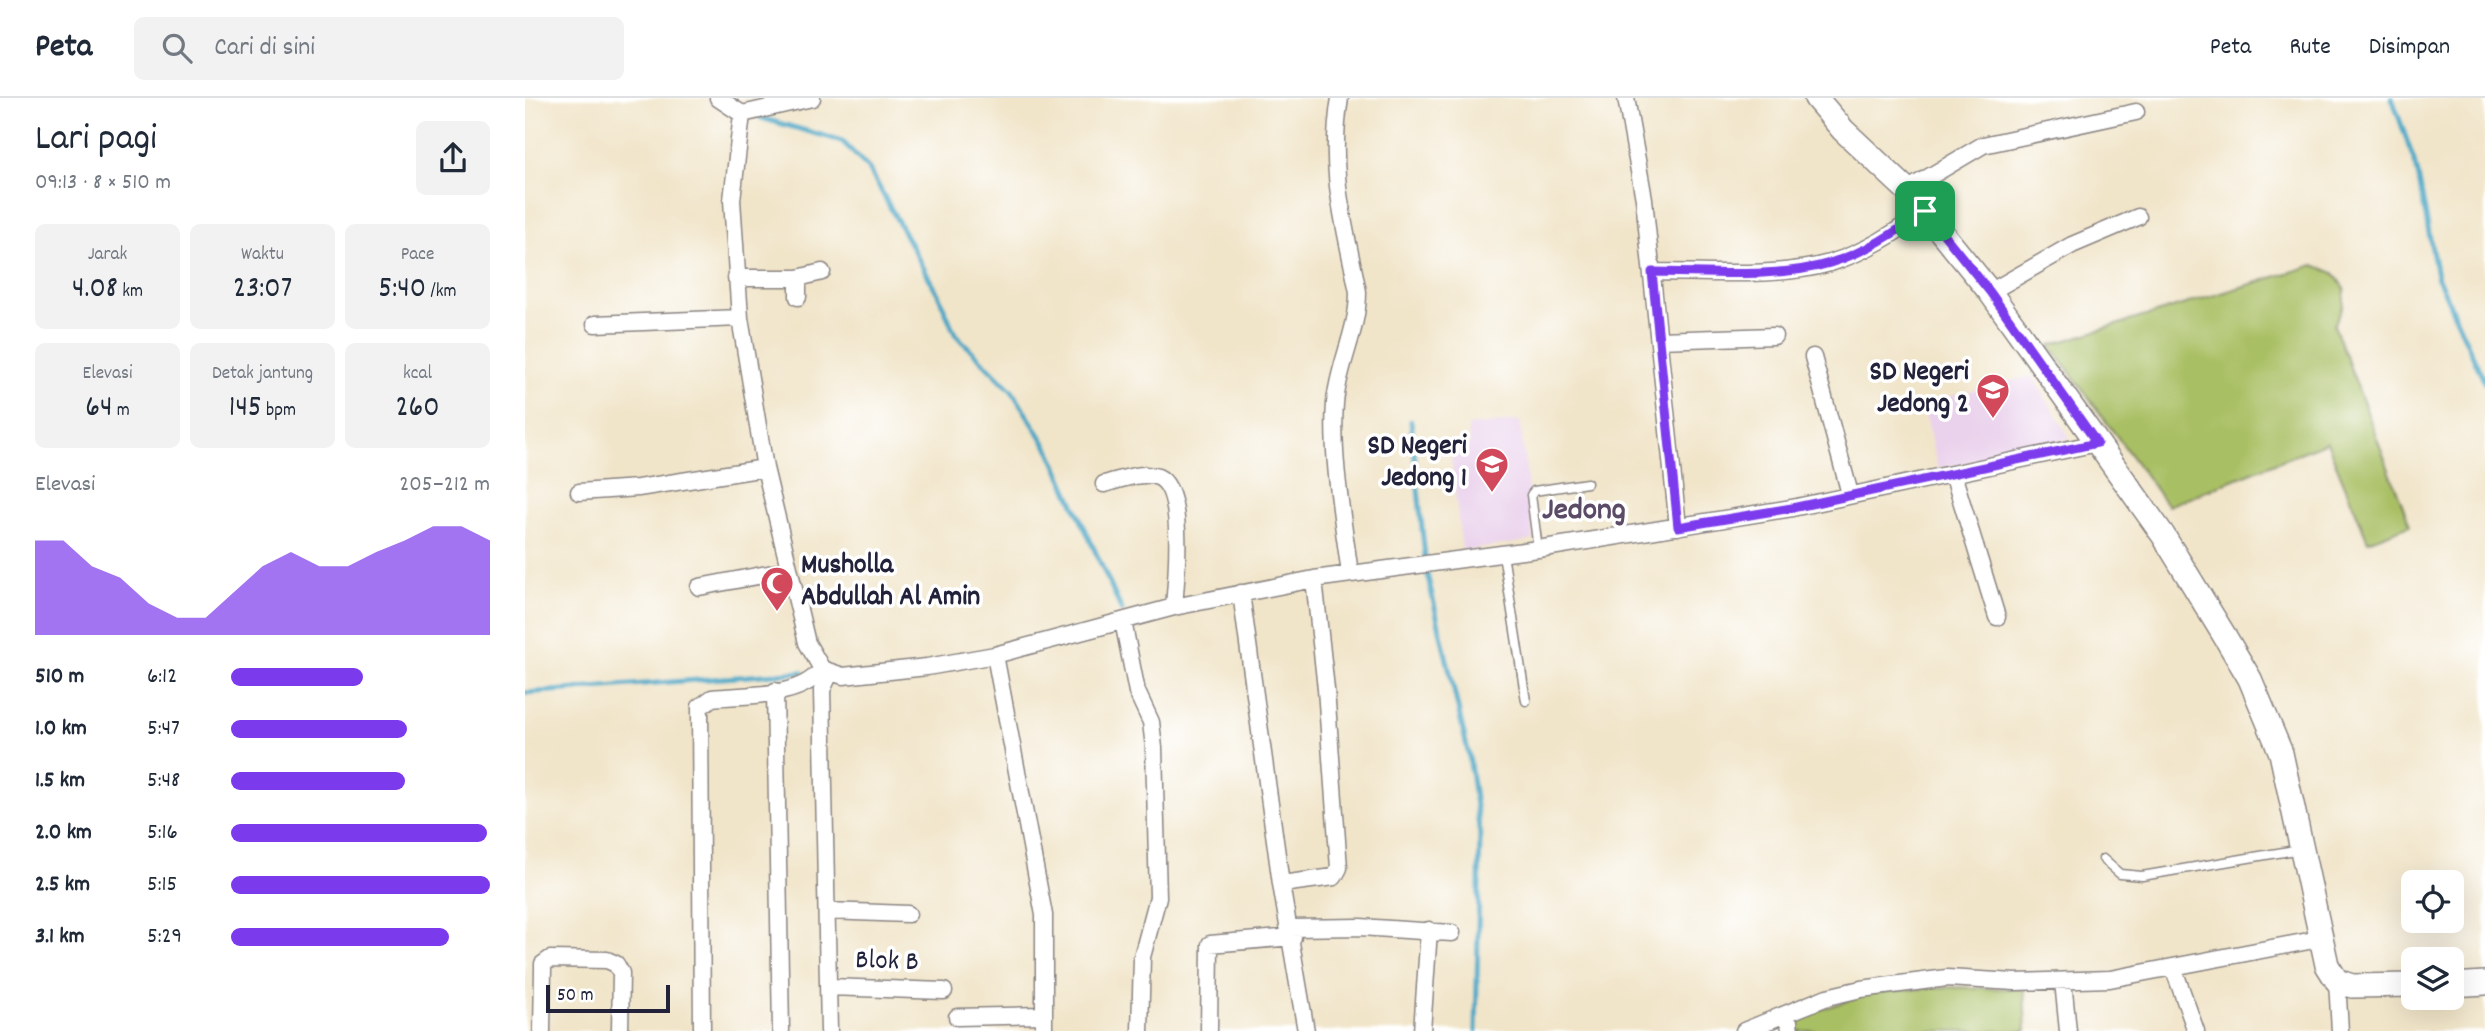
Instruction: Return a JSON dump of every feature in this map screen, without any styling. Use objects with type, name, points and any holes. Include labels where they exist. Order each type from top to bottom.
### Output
[{"type":"street","points":[[718,98],[742,114],[812,98]]},
{"type":"street","points":[[1340,98],[1333,154],[1358,292],[1358,310],[1335,403],[1341,509],[1350,574]]},
{"type":"street","points":[[1626,98],[1639,164],[1678,527]]},
{"type":"street","points":[[1816,98],[1843,130],[1907,190],[1990,292],[2163,535],[2250,679],[2281,753],[2303,849],[2319,939],[2327,965],[2337,981],[2340,1031]]},
{"type":"street","points":[[1907,190],[1983,145],[2136,112]]},
{"type":"street","points":[[742,114],[732,200],[740,318],[765,468],[789,570],[807,643],[826,671],[822,690],[829,1031]]},
{"type":"street","points":[[1652,272],[1758,272],[1828,264],[1888,238],[1925,211]]},
{"type":"street","points":[[1990,292],[2072,245],[2137,217]]},
{"type":"street","points":[[736,278],[797,278],[822,272]]},
{"type":"street","points":[[797,278],[798,298]]},
{"type":"street","points":[[596,324],[740,318]]},
{"type":"street","points":[[1660,340],[1774,337]]},
{"type":"street","points":[[1813,357],[1850,494]]},
{"type":"street","points":[[702,1031],[700,707],[712,698],[800,688],[826,671],[859,675],[995,655],[1174,607],[1241,593],[1314,579],[1538,549],[1792,508],[2097,443]]},
{"type":"street","points":[[579,492],[638,488],[765,468]]},
{"type":"street","points":[[1953,474],[1997,617]]},
{"type":"street","points":[[1104,484],[1149,476],[1159,477],[1167,485],[1179,543],[1174,607]]},
{"type":"street","points":[[699,587],[789,570]]},
{"type":"street","points":[[1281,884],[1334,877],[1339,868],[1326,689],[1314,579]]},
{"type":"street","points":[[1241,593],[1281,884],[1292,932],[1306,1031]]},
{"type":"street","points":[[1123,621],[1137,692],[1151,722],[1154,748],[1158,897],[1142,957],[1140,1031]]},
{"type":"street","points":[[957,1017],[1044,1023],[1044,915],[995,655]]},
{"type":"street","points":[[775,691],[781,1031]]},
{"type":"street","points":[[827,911],[908,914]]},
{"type":"street","points":[[1423,1031],[1429,930]]},
{"type":"street","points":[[1209,1031],[1210,944],[1292,932],[1429,930],[1452,933]]},
{"type":"street","points":[[1744,1031],[1779,1021],[1827,997],[1907,983],[1947,978],[2063,981],[2110,979],[2319,939]]},
{"type":"street","points":[[542,1031],[543,964],[550,959],[607,960],[616,964],[621,973],[620,1031]]},
{"type":"street","points":[[2173,967],[2196,1031]]},
{"type":"street","points":[[2063,981],[2068,1031]]},
{"type":"street","points":[[2337,981],[2353,986],[2401,985]]},
{"type":"street","points":[[2464,984],[2485,983]]},
{"type":"street","name":"Blok B","points":[[829,987],[944,991]]},
{"type":"street","points":[[1779,1021],[1790,1031]]},
{"type":"lane","points":[[1538,549],[1531,495],[1534,491],[1587,482]]},
{"type":"lane","points":[[1503,554],[1526,701]]},
{"type":"lane","points":[[2103,859],[2120,874],[2142,876],[2303,849]]},
{"type":"shaded area","name":"SD Negeri Jedong 2","points":[[2032,376],[2070,438],[1938,469],[1922,403]]},
{"type":"shaded area","name":"SD Negeri Jedong 1","points":[[1520,421],[1534,540],[1462,551],[1450,447],[1470,445],[1468,426]]},
{"type":"green space","points":[[2314,265],[2334,273],[2345,290],[2343,306],[2334,325],[2410,525],[2368,541],[2327,442],[2168,506],[2050,345]]},
{"type":"green space","points":[[1940,987],[2024,989],[2026,1031],[1796,1031],[1801,1016],[1870,993]]},
{"type":"waterway","points":[[2392,98],[2417,169],[2437,276],[2485,383]]},
{"type":"waterway","points":[[761,118],[842,141],[869,169],[938,294],[955,334],[1012,391],[1050,451],[1122,611]]},
{"type":"waterway","points":[[1411,421],[1425,557]]},
{"type":"waterway","points":[[1427,573],[1469,756],[1480,835],[1476,1031]]},
{"type":"waterway","points":[[525,693],[802,672]]},
{"type":"place","name":"SD Negeri Jedong 2","points":[[1993,420]]},
{"type":"place","name":"SD Negeri Jedong 1","points":[[1492,494]]},
{"type":"place","name":"Musholla Abdullah Al Amin","points":[[777,613]]},
{"type":"district","name":"Jedong","points":[[1584,512]]},
{"type":"route","points":[[1925,211],[1990,292],[2097,443],[1792,508],[1678,527],[1652,272],[1758,272],[1828,264],[1888,238],[1925,211]]}]
